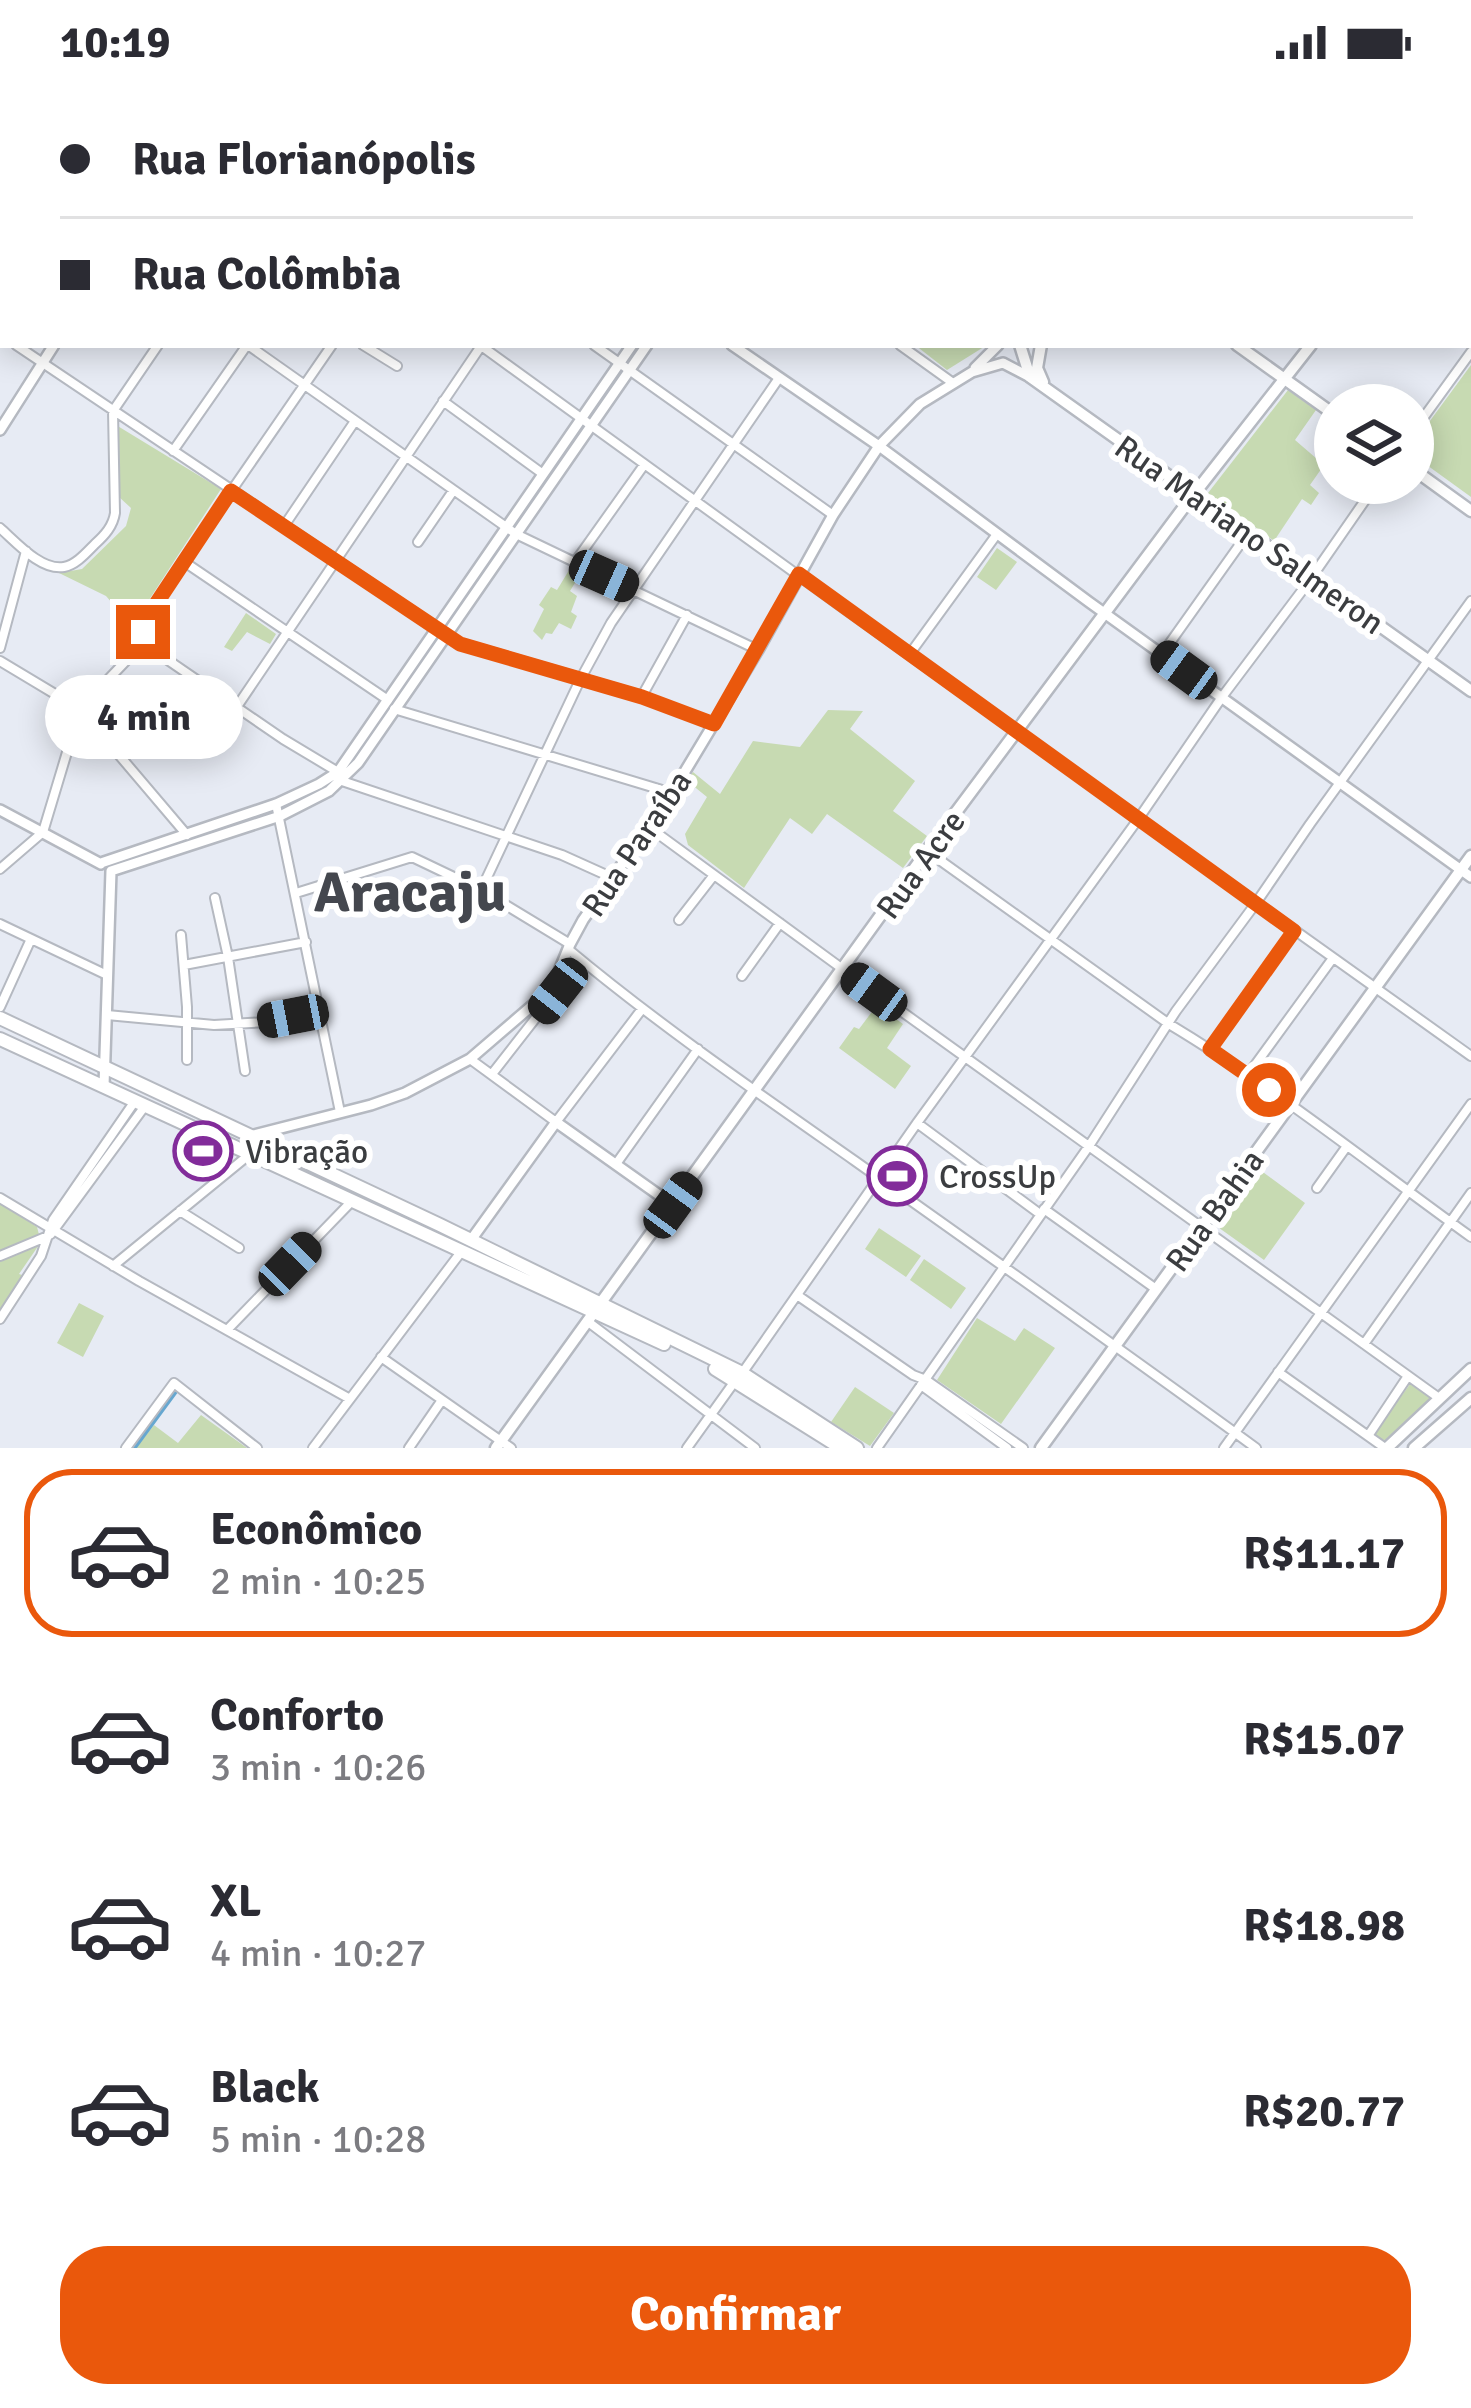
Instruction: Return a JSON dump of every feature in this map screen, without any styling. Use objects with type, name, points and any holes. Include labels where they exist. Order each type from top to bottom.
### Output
[{"type":"main road","points":[[1021,348],[1030,377]]},
{"type":"main road","points":[[1040,348],[1037,368],[1046,388]]},
{"type":"main road","points":[[1241,348],[1314,401]]},
{"type":"main road","name":"Rua Acre","points":[[503,1446],[594,1312],[927,851],[1309,348]]},
{"type":"main road","name":"Rua Mariano Salmeron","points":[[1030,377],[1471,692]]},
{"type":"main road","points":[[1434,484],[1471,511]]},
{"type":"main road","name":"Rua Bahia","points":[[1041,1448],[1466,873],[1471,856]]},
{"type":"main road","points":[[0,1018],[248,1136],[594,1312],[739,1377],[857,1448]]},
{"type":"main road","points":[[0,1039],[352,1200],[467,1246]]},
{"type":"main road","points":[[1386,1448],[1471,1369]]},
{"type":"main road","points":[[739,1377],[841,1448]]},
{"type":"main road","points":[[1414,1448],[1466,1411],[1471,1398]]},
{"type":"street","points":[[20,348],[446,635],[472,649],[642,697],[714,724]]},
{"type":"street","points":[[0,430],[52,348]]},
{"type":"street","points":[[0,528],[26,551],[62,567],[101,539],[114,522],[113,411],[156,348]]},
{"type":"street","points":[[173,451],[246,348]]},
{"type":"street","points":[[252,348],[511,530],[758,650]]},
{"type":"street","points":[[0,869],[44,832],[80,710],[142,643],[144,622],[330,348]]},
{"type":"street","points":[[368,348],[397,367]]},
{"type":"street","points":[[213,742],[479,348]]},
{"type":"street","points":[[485,348],[1471,1056]]},
{"type":"street","points":[[599,348],[833,515]]},
{"type":"street","points":[[391,704],[435,627],[592,428],[631,348]]},
{"type":"street","points":[[111,871],[329,791],[446,635],[581,419],[644,348]]},
{"type":"street","points":[[736,348],[879,446],[1466,873]]},
{"type":"street","points":[[904,348],[952,383]]},
{"type":"street","name":"Rua Paraíba","points":[[248,1136],[405,1093],[470,1059],[534,1004],[557,976],[569,946],[672,793],[833,515],[879,446],[920,404],[972,372],[995,348]]},
{"type":"street","points":[[1434,403],[1471,352]]},
{"type":"street","points":[[972,372],[1003,363],[1030,377]]},
{"type":"street","points":[[481,890],[611,622],[778,378]]},
{"type":"street","points":[[443,401],[543,474]]},
{"type":"street","points":[[284,526],[356,421]]},
{"type":"street","points":[[575,562],[644,464]]},
{"type":"street","points":[[418,542],[453,490]]},
{"type":"street","points":[[687,1448],[1362,504]]},
{"type":"street","points":[[1162,654],[1248,532]]},
{"type":"street","points":[[909,655],[997,534]]},
{"type":"street","points":[[0,648],[26,551]]},
{"type":"street","points":[[183,561],[391,704],[672,793]]},
{"type":"street","points":[[877,1448],[1169,1024],[1471,601]]},
{"type":"street","points":[[642,697],[687,615]]},
{"type":"street","points":[[142,643],[340,776],[562,855],[613,878]]},
{"type":"street","points":[[0,661],[80,710],[188,835]]},
{"type":"street","points":[[0,810],[111,871]]},
{"type":"street","points":[[101,863],[278,810]]},
{"type":"street","points":[[278,810],[340,1112]]},
{"type":"street","points":[[650,827],[1439,1398]]},
{"type":"street","points":[[927,851],[1471,1237]]},
{"type":"street","points":[[296,893],[407,857],[481,890],[569,946],[642,1009],[1256,1448]]},
{"type":"street","points":[[104,1086],[111,871]]},
{"type":"street","points":[[679,920],[714,875]]},
{"type":"street","points":[[215,898],[245,1071]]},
{"type":"street","points":[[742,976],[780,923]]},
{"type":"street","points":[[0,924],[107,975]]},
{"type":"street","points":[[1210,1049],[1294,931]]},
{"type":"street","points":[[181,935],[187,1060]]},
{"type":"street","points":[[0,1007],[31,939]]},
{"type":"street","points":[[184,965],[306,942]]},
{"type":"street","points":[[1247,1076],[1333,958]]},
{"type":"street","name":"Rua Paraíba","points":[[491,1074],[580,960]]},
{"type":"street","points":[[313,1448],[642,1009]]},
{"type":"street","points":[[107,1016],[239,1025],[319,1012]]},
{"type":"street","points":[[616,1164],[698,1049]]},
{"type":"street","points":[[470,1059],[673,1205]]},
{"type":"street","points":[[0,1319],[51,1232],[141,1102]]},
{"type":"street","points":[[1224,1448],[1471,1104]]},
{"type":"street","points":[[917,1124],[1156,1289]]},
{"type":"street","points":[[1317,1189],[1347,1146]]},
{"type":"street","points":[[113,1266],[250,1154]]},
{"type":"street","points":[[1364,1344],[1471,1193]]},
{"type":"street","points":[[0,1198],[51,1232],[350,1399]]},
{"type":"street","points":[[228,1329],[352,1200]]},
{"type":"street","points":[[180,1211],[239,1248]]},
{"type":"street","points":[[0,1256],[51,1232]]},
{"type":"street","points":[[796,1295],[913,1375],[1007,1448]]},
{"type":"street","points":[[594,1312],[755,1448]]},
{"type":"street","points":[[382,1357],[503,1446]]},
{"type":"street","points":[[1278,1372],[1386,1448]]},
{"type":"street","points":[[1368,1436],[1408,1376]]},
{"type":"street","points":[[126,1448],[174,1383],[256,1448]]},
{"type":"street","points":[[924,1383],[1023,1448]]},
{"type":"street","points":[[409,1448],[442,1399]]},
{"type":"green space","points":[[919,348],[982,348],[947,370]]},
{"type":"green space","points":[[1471,365],[1471,497],[1434,470],[1434,415]]},
{"type":"green space","points":[[1288,390],[1314,409],[1295,440],[1314,456],[1310,485],[1314,500],[1311,505],[1302,499],[1274,541],[1208,493]]},
{"type":"green space","points":[[116,425],[221,489],[134,623],[106,596],[59,573],[82,569],[126,526],[131,508],[118,496]]},
{"type":"green space","points":[[997,548],[1017,562],[996,590],[977,577]]},
{"type":"green space","points":[[571,567],[581,573],[570,591],[577,596],[571,612],[577,616],[571,629],[559,623],[542,640],[533,631],[544,609],[539,605],[551,587],[557,590]]},
{"type":"green space","points":[[246,613],[276,634],[270,644],[247,632],[232,651],[224,647]]},
{"type":"green space","points":[[828,710],[863,711],[850,729],[915,781],[893,811],[927,836],[903,868],[827,814],[812,834],[790,818],[744,888],[688,845],[685,834],[707,797],[686,780],[693,772],[720,794],[753,741],[800,747]]},
{"type":"green space","points":[[877,1005],[903,1024],[887,1048],[911,1066],[895,1089],[839,1048]]},
{"type":"green space","points":[[1256,1167],[1305,1203],[1264,1260],[1215,1225]]},
{"type":"green space","points":[[0,1203],[37,1227],[41,1242],[0,1313]]},
{"type":"green space","points":[[879,1228],[921,1256],[906,1277],[865,1249]]},
{"type":"green space","points":[[924,1259],[966,1288],[951,1309],[910,1280]]},
{"type":"green space","points":[[79,1303],[104,1316],[83,1357],[57,1343]]},
{"type":"green space","points":[[977,1318],[1015,1341],[1024,1328],[1055,1348],[1001,1424],[937,1380]]},
{"type":"green space","points":[[1410,1384],[1432,1399],[1385,1440],[1378,1439],[1375,1433]]},
{"type":"green space","points":[[855,1387],[894,1413],[870,1446],[831,1422]]},
{"type":"green space","points":[[201,1415],[247,1448],[136,1448],[154,1425],[178,1443]]},
{"type":"waterway","points":[[628,361],[637,348]]},
{"type":"waterway","points":[[589,417],[620,372]]},
{"type":"waterway","points":[[514,525],[582,428]]},
{"type":"waterway","points":[[493,555],[507,535]]},
{"type":"waterway","points":[[351,764],[419,662]]},
{"type":"waterway","points":[[132,1448],[174,1391]]},
{"type":"place","name":"Vibração","points":[[203,1151]]},
{"type":"place","name":"CrossUp","points":[[897,1176]]},
{"type":"district","name":"Aracaju","points":[[410,891]]},
{"type":"route","points":[[143,632],[144,622],[231,491],[460,644],[642,697],[714,724],[799,574],[1294,931],[1210,1049],[1269,1090]]}]
